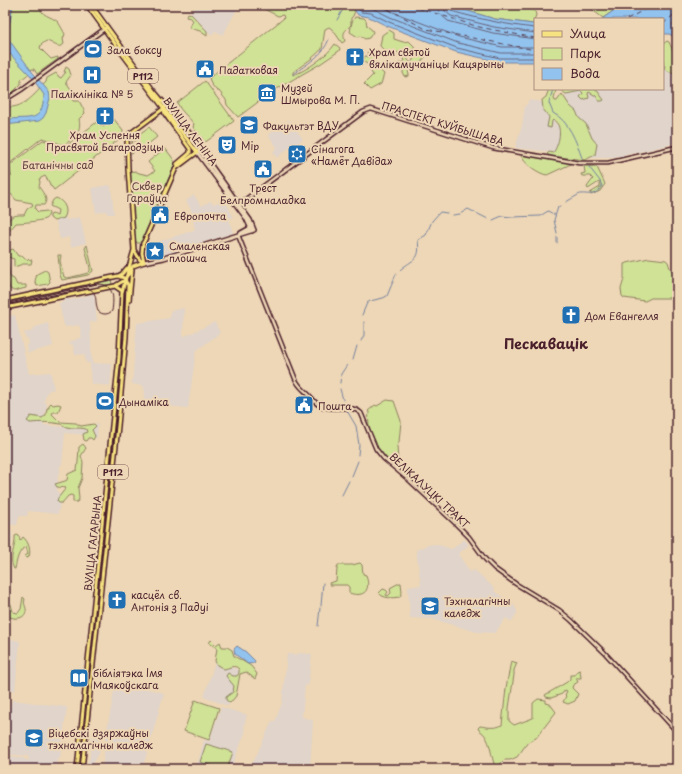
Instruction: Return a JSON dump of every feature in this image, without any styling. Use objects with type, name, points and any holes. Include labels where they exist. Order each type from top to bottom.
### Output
[{"type":"main road","name":"ВУЛІЦА ЛЕНІНА","points":[[87,5],[166,107],[190,135],[198,151],[238,205],[253,229]]},
{"type":"main road","name":"ВУЛІЦА ЛЕНІНА","points":[[91,5],[105,28]]},
{"type":"main road","name":"Р112","points":[[131,266],[134,250],[127,136],[166,107]]},
{"type":"main road","points":[[144,262],[142,253],[143,244],[173,170],[177,164],[190,153],[191,150],[165,114],[166,107]]},
{"type":"main road","points":[[133,244],[137,247],[143,244],[176,168],[198,151]]},
{"type":"main road","name":"ВУЛІЦА ЛЕНІНА","points":[[238,205],[253,229]]},
{"type":"main road","points":[[244,231],[248,225],[246,218]]},
{"type":"main road","points":[[238,235],[244,231],[253,229]]},
{"type":"main road","points":[[5,300],[118,276],[131,266],[164,258],[253,229]]},
{"type":"main road","points":[[134,250],[140,260],[144,262]]},
{"type":"main road","name":"ВУЛІЦА ГАГАРЫНА","points":[[77,769],[116,391],[122,295],[125,280],[131,266]]},
{"type":"main road","name":"ВУЛІЦА ГАГАРЫНА","points":[[126,316],[131,266]]},
{"type":"main road","points":[[5,308],[116,286],[125,280],[118,276]]},
{"type":"main road","name":"ВУЛІЦА ГАГАРЫНА","points":[[82,769],[126,337],[128,285],[125,280]]},
{"type":"main road","points":[[116,286],[122,290],[122,295]]},
{"type":"main road","points":[[120,336],[126,337]]},
{"type":"main road","points":[[108,461],[114,462]]},
{"type":"main road","points":[[100,554],[105,555]]},
{"type":"street","points":[[5,100],[21,90],[105,28]]},
{"type":"street","name":"ПРАСПЕКТ КУЙБЫШАВА","points":[[238,205],[363,112],[370,109],[493,148],[580,163],[608,163],[677,147]]},
{"type":"street","name":"ВЕЛІКАЛУЦКІ ТРАКТ","points":[[238,235],[294,377],[299,386],[316,403],[322,406],[334,408],[349,407],[358,410],[361,413],[376,449],[380,454],[469,537],[492,567],[516,584],[566,614],[604,652],[677,732]]},
{"type":"shaded area","points":[[199,5],[204,7],[206,5],[239,5],[223,35],[215,31],[212,36],[190,12]]},
{"type":"shaded area","points":[[677,60],[677,143],[613,158],[591,158],[584,136],[565,96],[565,91],[664,90],[664,66]]},
{"type":"shaded area","points":[[528,100],[543,102],[547,114],[563,131],[572,157],[544,151],[515,148],[522,126],[525,105],[527,105]]},
{"type":"shaded area","points":[[289,120],[303,139],[287,149],[277,158],[273,152],[277,147],[268,135]]},
{"type":"shaded area","points":[[108,185],[111,186],[114,214],[107,214],[106,211],[96,213],[92,188]]},
{"type":"shaded area","points":[[194,195],[201,206],[211,201],[213,204],[225,200],[233,217],[229,219],[233,233],[160,256],[159,252],[157,253],[156,250],[158,250],[156,243],[195,230],[193,220],[195,217],[186,201]]},
{"type":"shaded area","points":[[65,215],[66,220],[80,217],[86,243],[71,247],[69,237],[60,239],[55,218]]},
{"type":"shaded area","points":[[94,294],[97,321],[90,322],[92,363],[112,364],[110,386],[91,384],[90,363],[86,363],[84,354],[75,355],[73,345],[69,342],[82,337],[79,325],[66,327],[64,325],[59,304],[65,300]]},
{"type":"shaded area","points":[[184,308],[183,337],[215,322],[220,333],[196,351],[188,408],[143,404],[144,386],[132,384],[137,323],[170,318],[170,311]]},
{"type":"shaded area","points":[[15,315],[29,374],[51,372],[54,390],[52,389],[47,392],[44,402],[47,403],[43,425],[93,430],[98,422],[97,438],[86,437],[86,435],[65,433],[62,464],[60,466],[60,473],[58,474],[57,491],[61,497],[58,514],[28,511],[27,516],[19,516],[17,525],[5,524],[5,317]]},
{"type":"shaded area","points":[[48,323],[53,346],[28,353],[26,345],[29,344],[28,338],[26,339],[24,333],[33,331],[33,328]]},
{"type":"shaded area","points":[[5,532],[12,532],[12,541],[5,583]]},
{"type":"shaded area","points":[[464,539],[469,545],[458,554],[470,572],[474,570],[478,573],[495,589],[494,591],[514,605],[517,611],[511,622],[506,618],[495,633],[477,632],[432,619],[410,618],[408,587],[421,585],[416,550],[427,545],[435,544],[452,549]]},
{"type":"shaded area","points":[[5,638],[20,641],[15,691],[5,687]]},
{"type":"shaded area","points":[[298,653],[312,654],[308,686],[305,685],[302,717],[313,720],[310,769],[250,769],[272,721],[275,721],[282,703],[287,654],[297,655]]},
{"type":"shaded area","points":[[215,662],[240,670],[228,706],[204,697]]},
{"type":"shaded area","points":[[127,684],[164,693],[144,763],[129,769],[102,769],[106,735],[115,686],[119,687]]},
{"type":"shaded area","name":"Віцебскі дзяржаўны тэхналагічны каледж","points":[[12,700],[67,707],[60,758],[57,758],[56,769],[5,769],[5,755],[23,758],[29,761],[28,756],[5,754],[5,721]]},
{"type":"shaded area","points":[[221,707],[247,715],[244,725],[245,733],[231,769],[206,769],[197,766],[204,740],[209,741]]},
{"type":"shaded area","points":[[96,731],[103,732],[100,752],[93,764],[87,764],[90,756],[90,738],[95,735]]},
{"type":"green space","points":[[5,5],[40,5],[40,9],[44,14],[58,22],[65,34],[63,39],[64,44],[62,46],[46,41],[40,48],[51,59],[58,57],[58,59],[37,74],[34,69],[32,69],[28,75],[22,79],[21,84],[10,95],[5,97]]},
{"type":"green space","points":[[256,5],[351,5],[355,11],[351,18],[351,25],[344,34],[345,41],[342,43],[333,30],[329,27],[325,29],[322,49],[293,72],[293,75],[316,62],[335,44],[340,48],[339,51],[320,64],[273,91],[238,117],[227,105],[226,100],[219,91],[217,91],[211,84],[209,78],[284,18],[283,15],[278,16]]},
{"type":"green space","points":[[448,5],[514,5],[535,11],[536,15],[533,24],[495,19]]},
{"type":"green space","points":[[597,5],[626,5],[603,18],[590,8]]},
{"type":"green space","points":[[188,13],[191,14],[207,31],[207,36],[200,31],[190,28],[193,21],[191,18],[186,17]]},
{"type":"green space","points":[[355,17],[364,18],[366,20],[367,26],[373,32],[369,38],[365,39],[360,36],[358,37],[350,32],[352,22]]},
{"type":"green space","points":[[389,30],[394,33],[394,39],[403,42],[409,41],[415,47],[407,56],[411,63],[416,54],[426,54],[418,65],[408,68],[409,76],[405,77],[403,68],[399,63],[404,62],[402,53],[398,52],[392,56],[380,46],[382,35]]},
{"type":"green space","points":[[667,41],[669,42],[673,51],[677,54],[677,73],[664,69],[664,43]]},
{"type":"green space","points":[[370,49],[373,51],[377,66],[384,74],[381,84],[370,90],[364,84],[373,75],[370,70],[371,67],[363,61],[364,57],[370,57],[367,53]]},
{"type":"green space","name":"Батанічны сад","points":[[66,67],[69,69],[71,75],[66,82],[75,95],[72,99],[73,101],[79,101],[85,113],[79,119],[80,124],[78,131],[74,137],[64,145],[42,138],[9,164],[11,177],[10,165],[43,140],[65,147],[98,121],[103,127],[114,119],[123,131],[123,136],[54,190],[50,186],[45,176],[39,179],[39,187],[46,200],[44,205],[36,205],[35,209],[38,212],[47,211],[49,213],[48,216],[45,219],[16,223],[5,233],[7,221],[9,219],[15,216],[24,215],[27,209],[33,205],[32,203],[16,200],[11,194],[5,191],[5,107],[18,106],[28,100],[46,82],[47,78],[56,73],[61,78],[66,72],[64,72]]},
{"type":"green space","points":[[205,81],[234,121],[204,142],[193,127],[194,124],[180,109],[177,103]]},
{"type":"green space","points":[[549,90],[556,90],[555,101],[557,101],[562,94],[570,106],[576,111],[579,118],[586,124],[592,138],[597,144],[595,155],[585,160],[551,156],[547,154],[549,152],[553,153],[559,140],[559,131],[558,126],[553,120],[551,128],[547,127],[549,117],[543,109],[542,100],[546,97]]},
{"type":"green space","points":[[560,90],[597,90],[604,100],[599,101],[596,96],[589,92],[589,98],[583,100],[580,97],[583,93],[581,91],[566,94]]},
{"type":"green space","points":[[149,127],[157,137],[142,149],[134,140],[132,142],[132,139]]},
{"type":"green space","points":[[132,142],[134,151],[132,154]]},
{"type":"green space","name":"Сквер Гараўца","points":[[165,148],[174,160],[174,166],[142,242],[137,243],[135,240],[130,172],[135,171],[148,175],[155,171],[148,162]]},
{"type":"green space","points":[[521,155],[571,164],[547,175],[532,168]]},
{"type":"green space","points":[[584,166],[597,167],[605,184],[600,191],[591,195],[590,193],[600,187],[600,184],[599,182],[588,189],[587,187],[593,179],[590,176],[582,176],[581,174],[585,173]]},
{"type":"green space","points":[[56,198],[59,199],[65,206],[66,212],[64,218],[54,221],[50,218],[50,215],[53,214],[57,216],[58,210],[50,206]]},
{"type":"green space","points":[[87,245],[93,271],[88,275],[62,280],[58,255],[61,255],[60,261],[64,277],[68,278],[88,273],[90,268],[85,248]]},
{"type":"green space","points":[[13,249],[18,256],[32,260],[31,264],[23,264],[14,267],[14,259],[8,257],[10,250]]},
{"type":"green space","points":[[649,258],[666,260],[668,262],[677,279],[677,310],[671,298],[651,298],[645,301],[624,298],[622,296],[621,289],[624,279],[624,264]]},
{"type":"green space","points":[[8,263],[10,277],[14,279],[17,285],[26,285],[26,288],[14,291],[10,289],[5,264]]},
{"type":"green space","points":[[45,270],[48,272],[50,282],[48,284],[37,286],[35,281],[37,274]]},
{"type":"green space","points":[[111,279],[112,284],[108,285],[97,284],[5,303],[5,302]]},
{"type":"green space","points":[[387,400],[394,401],[401,421],[399,442],[397,446],[398,462],[395,466],[383,456],[374,443],[369,427],[368,411],[375,405],[377,406]]},
{"type":"green space","points":[[51,403],[53,405],[61,405],[58,412],[53,412],[52,414],[60,422],[76,423],[81,426],[94,424],[96,426],[92,430],[95,436],[93,440],[88,438],[86,441],[84,440],[83,434],[87,432],[86,429],[69,428],[57,423],[30,423],[27,421],[31,416],[42,418],[46,415],[47,408],[49,408]]},
{"type":"green space","points":[[83,444],[86,448],[81,456],[83,462],[82,478],[78,488],[79,499],[77,502],[73,502],[73,496],[71,495],[68,496],[62,503],[59,503],[57,501],[58,498],[66,488],[57,487],[55,484],[67,480],[68,474],[77,470],[79,447]]},
{"type":"green space","points":[[15,536],[19,536],[20,541],[23,537],[27,541],[30,549],[30,555],[26,558],[25,556],[28,554],[26,546],[23,548],[14,569],[12,565],[12,557]]},
{"type":"green space","points":[[360,563],[362,565],[363,574],[366,575],[368,585],[365,592],[359,594],[349,593],[349,587],[347,585],[330,585],[329,583],[336,581],[338,565],[352,565]]},
{"type":"green space","points":[[401,583],[402,592],[400,597],[391,598],[379,593],[383,589],[386,590],[388,592],[386,595],[388,596],[391,593],[390,588]]},
{"type":"green space","points":[[23,597],[25,599],[25,615],[20,618],[8,616],[5,611],[5,601],[11,604],[13,612],[18,613],[21,609]]},
{"type":"green space","points":[[211,640],[216,645],[220,642],[222,647],[227,647],[232,650],[234,656],[251,666],[257,674],[255,679],[246,672],[240,674],[236,696],[230,703],[226,700],[226,697],[233,692],[234,686],[226,676],[228,673],[233,676],[237,676],[239,669],[234,667],[224,669],[217,665],[215,661],[217,648],[209,643]]},
{"type":"green space","points":[[511,661],[517,663],[514,670],[509,708],[509,721],[514,725],[533,718],[533,703],[538,699],[546,700],[546,703],[550,704],[556,712],[536,738],[528,742],[517,757],[510,760],[504,760],[500,764],[499,769],[496,769],[489,742],[478,728],[480,726],[494,727],[502,725]]},
{"type":"green space","points":[[580,670],[581,678],[576,678],[578,682],[573,685],[572,688],[578,694],[575,701],[568,704],[563,702],[567,691],[565,690],[562,694],[551,698],[546,697],[545,695],[567,682],[570,679],[570,675],[575,675],[577,671]]},
{"type":"green space","points":[[195,700],[219,708],[209,740],[184,731]]},
{"type":"green space","points":[[206,744],[233,752],[227,769],[200,762]]},
{"type":"water","points":[[6,5],[13,5],[7,37],[49,92],[50,98],[46,113],[39,121],[5,125],[5,120],[27,118],[37,115],[43,105],[44,95],[31,76],[5,49]]},
{"type":"water","points":[[351,5],[448,5],[495,19],[533,24],[534,62],[500,62],[456,52],[387,26],[369,17],[358,15]]},
{"type":"water","points":[[626,5],[677,5],[677,22],[672,24],[677,28],[677,36],[675,37],[669,34],[664,34],[664,18],[603,18],[613,11]]},
{"type":"water","points":[[237,646],[255,661],[254,663],[248,664],[235,654],[234,649]]},
{"type":"waterway","points":[[337,20],[342,11],[342,5]]},
{"type":"waterway","points":[[293,74],[319,55],[329,39]]},
{"type":"waterway","points":[[553,90],[549,103],[553,113],[568,126],[582,158]]},
{"type":"waterway","points":[[566,202],[581,194],[595,193],[602,186],[589,167]]},
{"type":"waterway","points":[[557,233],[554,220],[558,207],[560,206]]},
{"type":"waterway","points":[[453,215],[460,214],[468,209],[488,219]]},
{"type":"waterway","points":[[493,220],[502,216],[540,216],[548,211],[555,215]]},
{"type":"waterway","points":[[400,270],[417,256],[419,247],[418,240],[426,235],[432,221],[440,212],[447,213]]},
{"type":"waterway","points":[[557,237],[557,243]]},
{"type":"waterway","points":[[362,315],[367,303],[387,296],[396,274]]},
{"type":"waterway","points":[[361,341],[364,335],[364,322]]},
{"type":"waterway","points":[[353,360],[357,346]]},
{"type":"waterway","points":[[340,383],[341,374],[347,365]]},
{"type":"waterway","points":[[340,389],[344,403]]},
{"type":"waterway","points":[[346,409],[356,426],[359,445],[358,455]]},
{"type":"waterway","points":[[352,476],[358,461]]},
{"type":"waterway","points":[[342,495],[349,481]]},
{"type":"waterway","points":[[321,606],[323,583]]},
{"type":"waterway","points":[[318,626],[320,608]]},
{"type":"ferry route","points":[[380,5],[426,29],[534,50]]},
{"type":"ferry route","points":[[409,5],[479,27],[534,38]]},
{"type":"ferry route","points":[[629,18],[653,5]]},
{"type":"ferry route","points":[[664,23],[677,12]]},
{"type":"tram line","points":[[5,304],[97,284],[107,286],[112,292],[113,296],[112,311],[107,314],[103,314],[98,311],[95,294],[91,289],[87,288],[5,305]]},
{"type":"place","name":"Зала боксу","points":[[93,49]]},
{"type":"place","name":"Храм святой вялікамучаніцы Кацярыны","points":[[355,57]]},
{"type":"place","name":"Падатковая","points":[[205,69]]},
{"type":"place","name":"Паліклініка № 5","points":[[92,75]]},
{"type":"place","name":"Музей Шмырова М. П.","points":[[267,93]]},
{"type":"place","name":"Храм Успення Прасвятой Багародзіцы","points":[[105,116]]},
{"type":"place","name":"Факультэт ВДУ","points":[[249,125]]},
{"type":"place","name":"Мір","points":[[227,145]]},
{"type":"place","name":"Сінагога «Намёт Давіда»","points":[[297,154]]},
{"type":"place","name":"Трест Белпромналадка","points":[[263,169]]},
{"type":"place","name":"Европочта","points":[[160,215]]},
{"type":"place","name":"Смаленская плошча","points":[[155,251]]},
{"type":"place","name":"Дом Евангелля","points":[[571,315]]},
{"type":"place","name":"Дынаміка","points":[[105,401]]},
{"type":"place","name":"Пошта","points":[[304,405]]},
{"type":"place","name":"касцёл св. Антонія з Падуі","points":[[117,600]]},
{"type":"place","name":"Тэхналагічны каледж","points":[[430,606]]},
{"type":"place","name":"бібліятэка Імя Маякоўскага","points":[[79,678]]},
{"type":"place","name":"Віцебскі дзяржаўны тэхналагічны каледж","points":[[34,738]]},
{"type":"district","name":"Пескавацік","points":[[546,343]]}]
